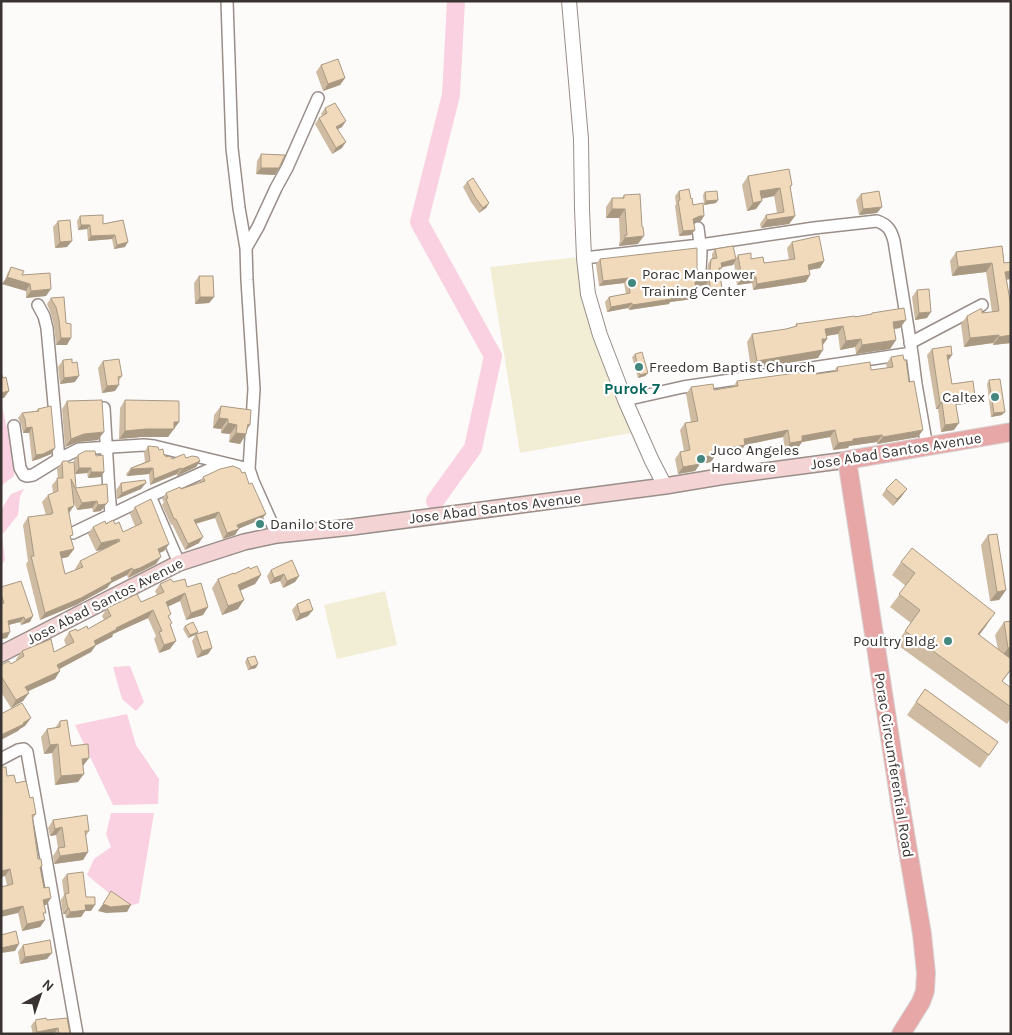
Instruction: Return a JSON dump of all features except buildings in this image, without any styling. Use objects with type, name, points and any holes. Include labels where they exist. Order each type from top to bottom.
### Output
[{"type":"main road","name":"Jose Abad Santos Avenue","points":[[1,654],[178,563],[244,542],[277,535],[665,486],[847,460],[1011,432]]},
{"type":"main road","name":"Porac Circumferential Road","points":[[847,460],[922,934],[926,973],[925,991],[921,1002],[901,1034]]},
{"type":"street","points":[[227,1],[232,148],[246,248],[254,389],[249,469],[277,535]]},
{"type":"street","points":[[570,1],[581,139],[584,258],[590,305],[625,400],[665,486]]},
{"type":"street","points":[[246,248],[287,168],[318,98]]},
{"type":"street","points":[[584,258],[700,245],[861,222],[877,221],[884,223],[891,230],[894,241],[927,447]]},
{"type":"street","points":[[698,228],[700,271]]},
{"type":"street","points":[[625,400],[683,387],[911,348],[982,304]]},
{"type":"street","points":[[38,305],[44,316],[47,328],[59,459]]},
{"type":"street","points":[[104,408],[112,515]]},
{"type":"street","points":[[14,426],[20,468],[24,475],[30,476],[79,448],[149,445],[249,469]]},
{"type":"street","points":[[73,534],[150,496],[224,463]]},
{"type":"street","points":[[150,496],[178,563]]},
{"type":"street","points":[[1,759],[18,750],[24,749],[27,752],[77,1034]]},
{"type":"shaded area","points":[[578,257],[585,310],[593,338],[631,433],[520,453],[490,267]]},
{"type":"shaded area","points":[[1,402],[15,464],[14,476],[1,486]]},
{"type":"shaded area","points":[[24,489],[20,496],[18,515],[2,535],[5,560],[1,566],[1,510],[11,494]]},
{"type":"shaded area","points":[[385,591],[397,645],[337,659],[324,605]]},
{"type":"shaded area","points":[[130,666],[144,702],[136,711],[122,699],[113,667]]},
{"type":"shaded area","points":[[127,714],[136,745],[159,779],[158,804],[113,805],[75,725]]},
{"type":"shaded area","points":[[111,813],[154,813],[139,903],[126,907],[87,875],[94,859],[111,847],[106,834]]},
{"type":"waterway","points":[[435,501],[473,448],[493,356],[419,222],[451,95],[456,1]]},
{"type":"place","name":"Porac Manpower Training Center","points":[[632,283]]},
{"type":"place","name":"Freedom Baptist Church","points":[[639,367]]},
{"type":"place","name":"Caltex","points":[[995,397]]},
{"type":"place","name":"Juco Angeles Hardware","points":[[701,459]]},
{"type":"place","name":"Danilo Store","points":[[260,524]]},
{"type":"place","name":"Poultry Bldg.","points":[[948,641]]},
{"type":"district","name":"Purok 7","points":[[632,388]]}]
